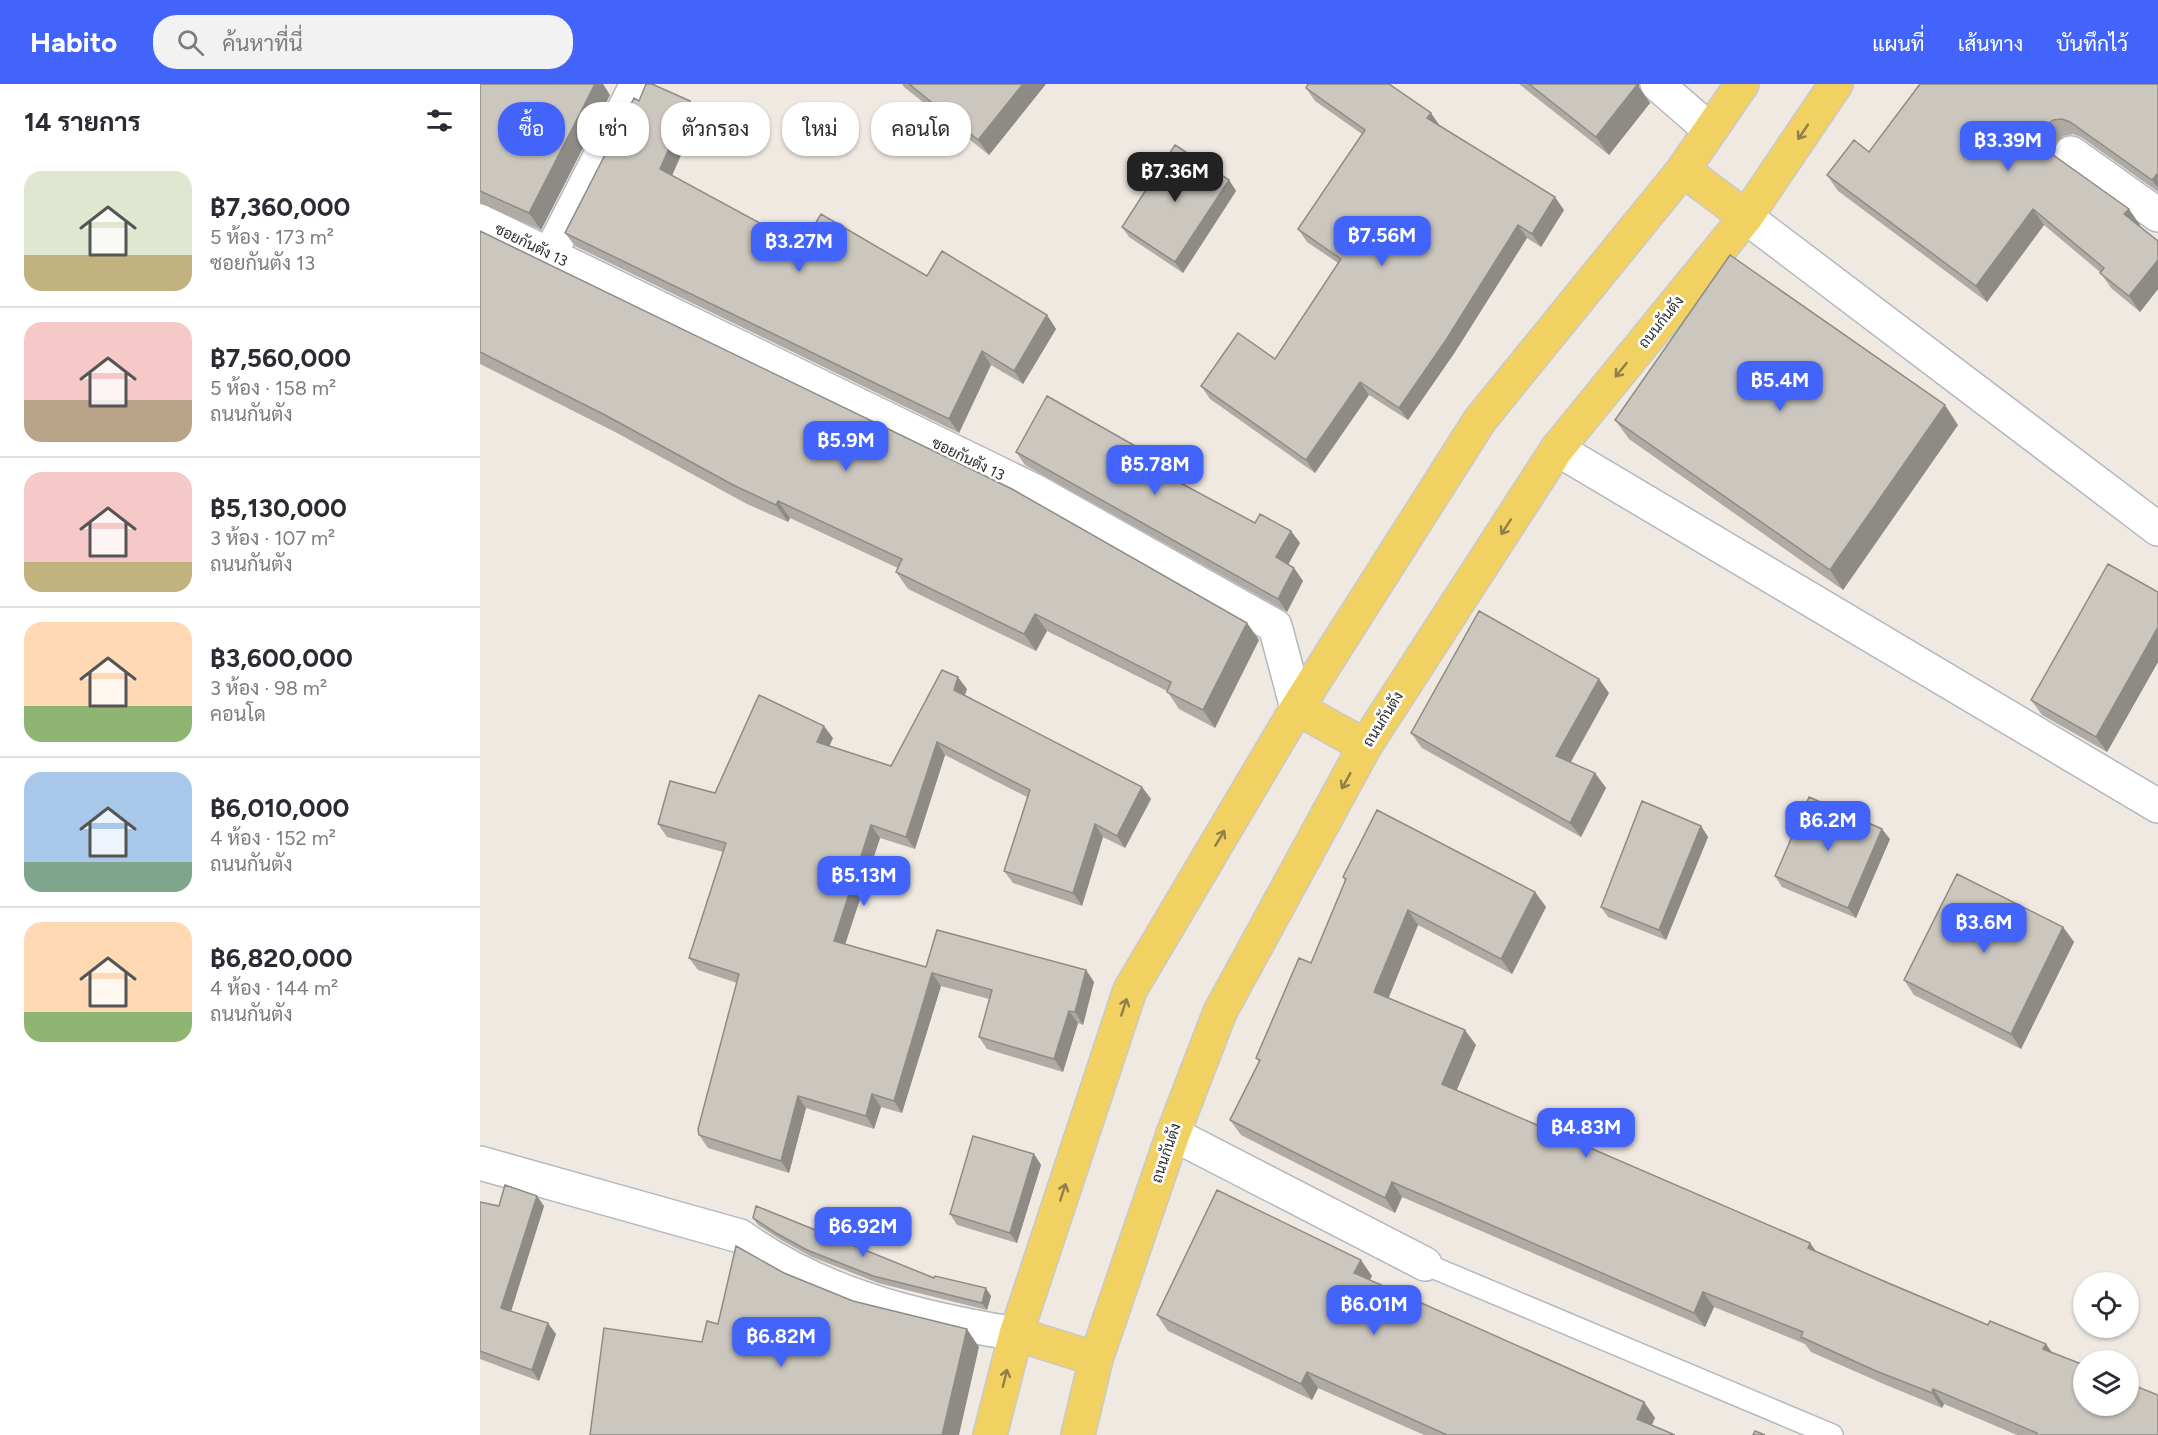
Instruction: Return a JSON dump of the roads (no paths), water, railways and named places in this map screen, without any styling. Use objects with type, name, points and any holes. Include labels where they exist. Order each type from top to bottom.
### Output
[{"type":"main road","points":[[990,1435],[1016,1334],[1130,990],[1297,708],[1480,420],[1683,170],[1742,84]]},
{"type":"main road","name":"ถนนกันตัง","points":[[1078,1435],[1096,1359],[1173,1134],[1220,1012],[1365,747],[1557,449],[1746,217],[1836,84]]},
{"type":"main road","points":[[1683,170],[1746,217]]},
{"type":"main road","points":[[1297,708],[1365,747]]},
{"type":"main road","points":[[1016,1334],[1096,1359]]},
{"type":"street","points":[[550,254],[637,84]]},
{"type":"street","points":[[1657,84],[1710,130]]},
{"type":"street","points":[[2071,153],[2158,215]]},
{"type":"street","points":[[1746,217],[2158,529]]},
{"type":"street","name":"ซอยกันตัง 13","points":[[480,221],[1033,490],[1275,626],[1297,708]]},
{"type":"street","points":[[1557,449],[2158,806]]},
{"type":"street","points":[[1173,1134],[1425,1264]]},
{"type":"street","points":[[480,1163],[740,1236],[772,1259],[866,1302],[947,1323],[1016,1334]]},
{"type":"lane","points":[[1425,1264],[1832,1435]]}]
